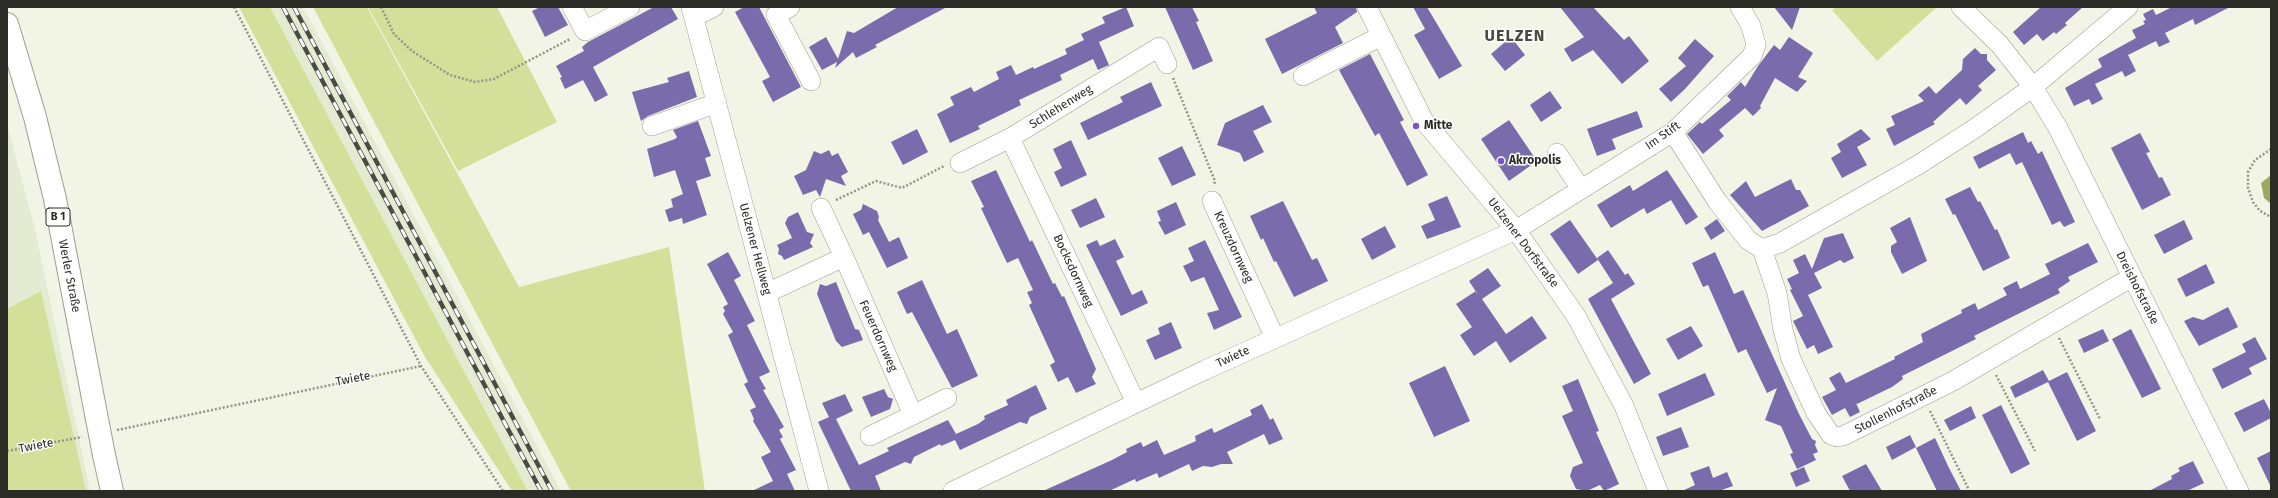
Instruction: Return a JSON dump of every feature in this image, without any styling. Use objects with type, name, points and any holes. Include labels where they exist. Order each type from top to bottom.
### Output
[{"type":"main road","name":"Werler Straße","points":[[7,24],[35,117],[55,199],[112,491]]},
{"type":"street","points":[[572,7],[585,31],[620,9]]},
{"type":"street","points":[[693,12],[714,7]]},
{"type":"street","name":"Uelzener Dorfstraße","points":[[1367,7],[1424,121],[1516,230],[1576,316],[1624,406],[1658,491]]},
{"type":"street","name":"Im Stift","points":[[1516,230],[1673,132],[1752,56],[1756,45],[1751,26],[1740,7]]},
{"type":"street","name":"Dreishofstraße","points":[[1961,7],[2000,45],[2032,87],[2058,128],[2239,491]]},
{"type":"street","points":[[1673,132],[1717,201],[1748,240],[1762,249],[1780,244],[1918,165],[1974,129],[2032,87],[2128,7]]},
{"type":"street","points":[[780,10],[811,81]]},
{"type":"street","name":"Uelzener Hellweg","points":[[693,12],[819,491]]},
{"type":"street","points":[[1303,76],[1381,36]]},
{"type":"street","name":"Schlehenweg","points":[[960,163],[1010,138],[1156,40],[1168,64]]},
{"type":"street","points":[[652,126],[717,103]]},
{"type":"street","name":"Bocksdornweg","points":[[1010,138],[1136,403]]},
{"type":"street","points":[[1557,153],[1582,189]]},
{"type":"street","name":"Kreuzdornweg","points":[[1212,201],[1275,338]]},
{"type":"street","name":"Feuerdornweg","points":[[821,208],[913,415]]},
{"type":"street","name":"Twiete","points":[[953,491],[1275,338],[1516,230]]},
{"type":"street","name":"Stollenhofstraße","points":[[1762,249],[1777,293],[1783,330],[1791,359],[1816,413],[1831,435],[1843,436],[1922,396],[1988,360],[2132,277]]},
{"type":"street","points":[[767,293],[844,257]]},
{"type":"street","points":[[870,436],[947,398]]},
{"type":"path","points":[[234,7],[421,366],[503,491]]},
{"type":"path","points":[[381,7],[394,34],[412,51],[450,75],[475,82],[494,79],[585,31]]},
{"type":"path","name":"Kreuzdornweg","points":[[1168,64],[1215,181],[1212,201]]},
{"type":"path","points":[[2271,149],[2255,160],[2248,172],[2248,188],[2253,202],[2260,211],[2271,217]]},
{"type":"path","points":[[821,208],[876,181],[902,188],[947,164],[960,163]]},
{"type":"path","points":[[2051,324],[2100,420]]},
{"type":"path","points":[[1988,360],[2035,451]]},
{"type":"path","name":"Twiete","points":[[138,426],[421,366]]},
{"type":"path","points":[[1922,396],[1969,490]]},
{"type":"path","name":"Twiete","points":[[7,451],[64,440]]},
{"type":"shaded area","points":[[239,7],[270,7],[528,491],[512,491],[425,357]]},
{"type":"shaded area","points":[[270,7],[303,7],[561,491],[528,491]]},
{"type":"shaded area","points":[[313,7],[367,7],[519,287],[669,247],[705,491],[571,491]]},
{"type":"shaded area","points":[[368,7],[497,7],[557,122],[458,171]]},
{"type":"shaded area","points":[[1836,7],[1937,7],[1877,61],[1832,10]]},
{"type":"shaded area","points":[[7,124],[35,229],[90,491],[7,491]]},
{"type":"shaded area","points":[[2271,175],[2271,204],[2264,198],[2261,183]]},
{"type":"shaded area","points":[[41,291],[86,491],[7,491],[7,309]]},
{"type":"building","points":[[540,7],[558,7],[568,25],[545,37],[532,11]]},
{"type":"building","points":[[654,7],[671,7],[678,19],[593,67],[608,95],[595,102],[583,80],[565,89],[560,78],[562,77],[556,66],[584,51],[582,47],[588,42]]},
{"type":"building","points":[[744,7],[759,7],[801,87],[773,102],[762,81],[770,77],[735,12]]},
{"type":"building","points":[[898,7],[947,7],[875,45],[877,47],[856,58],[853,52],[835,68],[837,62],[822,70],[809,47],[826,37],[838,59],[847,31],[854,33]]},
{"type":"building","points":[[1126,7],[1134,26],[1099,42],[1109,65],[1098,70],[1093,59],[1060,75],[1062,80],[1019,100],[1021,105],[978,126],[980,129],[950,143],[937,114],[954,105],[950,97],[971,87],[974,92],[999,79],[996,72],[1011,65],[1016,75],[1033,67],[1034,69],[1067,54],[1065,49],[1084,40],[1081,34],[1105,23],[1102,17]]},
{"type":"building","points":[[1165,7],[1192,7],[1199,21],[1196,22],[1213,61],[1193,70]]},
{"type":"building","points":[[1314,7],[1356,7],[1357,12],[1335,27],[1343,43],[1282,74],[1265,39],[1317,13]]},
{"type":"building","points":[[1413,7],[1427,7],[1462,66],[1439,79],[1414,35],[1425,29]]},
{"type":"building","points":[[1560,7],[1593,7],[1624,40],[1629,36],[1649,61],[1622,84],[1593,50],[1572,62],[1564,49],[1584,37]]},
{"type":"building","points":[[1774,7],[1800,7],[1792,30]]},
{"type":"building","points":[[2041,7],[2083,7],[2065,23],[2067,25],[2056,34],[2054,32],[2043,41],[2037,34],[2024,45],[2013,32]]},
{"type":"building","points":[[2172,7],[2230,7],[2195,25],[2193,19],[2165,33],[2170,42],[2159,47],[2156,41],[2128,55],[2136,71],[2125,77],[2122,71],[2095,84],[2103,99],[2092,105],[2089,99],[2074,106],[2065,88],[2102,67],[2098,59],[2136,38],[2132,30],[2145,24],[2143,21],[2146,20],[2143,14],[2153,9],[2156,15]]},
{"type":"building","points":[[1511,37],[1525,55],[1505,71],[1491,54]]},
{"type":"building","points":[[1789,37],[1813,53],[1798,77],[1807,81],[1797,92],[1775,78],[1760,106],[1761,108],[1753,116],[1745,108],[1719,130],[1724,136],[1703,154],[1687,134],[1700,122],[1702,124],[1731,100],[1727,96],[1741,82],[1745,87],[1758,66],[1774,45],[1780,50]]},
{"type":"building","points":[[1695,39],[1714,56],[1685,89],[1671,102],[1659,89],[1686,66],[1678,58]]},
{"type":"building","points":[[1975,48],[1981,54],[1987,54],[1987,60],[1996,70],[1978,86],[1982,90],[1966,105],[1960,98],[1933,122],[1935,124],[1894,146],[1886,129],[1895,125],[1891,116],[1924,101],[1918,95],[1929,86],[1936,94],[1962,70],[1963,59]]},
{"type":"building","points":[[1370,54],[1404,120],[1400,122],[1428,175],[1407,186],[1379,133],[1375,136],[1339,70]]},
{"type":"building","points":[[689,71],[697,97],[648,116],[641,121],[632,92],[669,82],[667,78]]},
{"type":"building","points":[[1151,82],[1162,106],[1088,140],[1080,123],[1123,102],[1120,97]]},
{"type":"building","points":[[1550,91],[1562,108],[1541,122],[1530,105]]},
{"type":"building","points":[[1263,105],[1272,122],[1253,131],[1264,152],[1244,162],[1240,153],[1217,145],[1225,123]]},
{"type":"building","points":[[1637,111],[1643,127],[1612,139],[1616,149],[1597,156],[1587,129]]},
{"type":"building","points":[[1509,120],[1537,161],[1509,181],[1481,139]]},
{"type":"building","points":[[698,121],[711,156],[705,158],[711,176],[696,181],[707,215],[683,224],[682,218],[669,222],[665,210],[673,207],[671,199],[683,194],[675,170],[654,177],[647,149],[675,139],[677,137],[673,130]]},
{"type":"building","points":[[917,129],[928,152],[903,165],[891,142]]},
{"type":"building","points":[[1861,129],[1871,139],[1857,147],[1867,165],[1842,178],[1831,158],[1841,152],[1837,144]]},
{"type":"building","points":[[2023,132],[2028,143],[2031,141],[2038,154],[2042,151],[2075,222],[2064,227],[2060,221],[2052,225],[2022,162],[2016,165],[2010,153],[1979,169],[1973,157]]},
{"type":"building","points":[[2140,133],[2150,152],[2146,153],[2159,178],[2162,177],[2171,195],[2142,210],[2111,148]]},
{"type":"building","points":[[1071,140],[1087,175],[1061,187],[1054,172],[1062,168],[1053,149]]},
{"type":"building","points":[[1182,146],[1196,175],[1172,186],[1158,158]]},
{"type":"building","points":[[829,150],[832,156],[838,153],[848,172],[841,176],[846,186],[826,179],[820,197],[816,190],[803,195],[794,176],[806,170],[814,151],[821,154]]},
{"type":"building","points":[[996,170],[1030,242],[1032,240],[1053,284],[1055,283],[1062,297],[1064,296],[1096,369],[1092,377],[1096,384],[1076,393],[1068,377],[1058,382],[1050,365],[1055,362],[1029,305],[1032,303],[1027,292],[1033,290],[1018,258],[1007,263],[981,208],[984,207],[971,181]]},
{"type":"building","points":[[1667,170],[1698,217],[1686,225],[1671,200],[1647,214],[1644,208],[1611,228],[1597,205],[1630,185],[1633,191]]},
{"type":"building","points":[[1791,179],[1796,190],[1800,190],[1809,206],[1762,231],[1730,195],[1746,181],[1755,197]]},
{"type":"building","points":[[1970,187],[1978,202],[1980,201],[1995,230],[1997,229],[2010,258],[1983,271],[1955,214],[1953,215],[1945,199]]},
{"type":"building","points":[[1447,196],[1461,227],[1427,239],[1421,226],[1435,220],[1428,204]]},
{"type":"building","points":[[1096,198],[1105,217],[1080,228],[1071,210]]},
{"type":"building","points":[[1283,201],[1312,260],[1317,258],[1328,281],[1294,297],[1276,261],[1274,262],[1263,238],[1261,240],[1250,216]]},
{"type":"building","points":[[1176,202],[1186,225],[1165,235],[1158,222],[1161,221],[1157,211]]},
{"type":"building","points":[[863,204],[877,211],[879,217],[878,220],[889,242],[899,237],[908,258],[887,268],[869,232],[863,235],[853,214],[861,210]]},
{"type":"building","points":[[798,212],[807,232],[814,234],[810,243],[813,247],[784,260],[782,256],[778,254],[779,249],[777,245],[792,238],[785,223],[788,217]]},
{"type":"building","points":[[1910,217],[1927,261],[1902,274],[1891,252],[1891,246],[1897,242],[1890,228]]},
{"type":"building","points":[[1717,219],[1725,231],[1711,240],[1704,228]]},
{"type":"building","points":[[1570,220],[1598,260],[1578,274],[1550,234]]},
{"type":"building","points":[[2184,220],[2193,239],[2164,254],[2154,235]]},
{"type":"building","points":[[1385,226],[1396,247],[1372,260],[1361,239]]},
{"type":"building","points":[[1843,233],[1854,258],[1844,263],[1840,260],[1814,273],[1822,288],[1808,295],[1833,347],[1818,354],[1814,345],[1807,349],[1793,321],[1803,316],[1790,290],[1792,289],[1787,279],[1799,273],[1793,260],[1805,254],[1812,269],[1824,238]]},
{"type":"building","points":[[1115,239],[1124,257],[1116,261],[1132,295],[1142,290],[1148,303],[1121,316],[1086,245],[1097,240],[1100,246]]},
{"type":"building","points":[[1205,240],[1242,317],[1214,330],[1207,313],[1219,310],[1204,277],[1191,282],[1183,266],[1194,261],[1188,248]]},
{"type":"building","points":[[2088,243],[2098,262],[2068,277],[2070,281],[2058,289],[2060,293],[1974,336],[1976,339],[1902,376],[1903,379],[1892,387],[1857,404],[1856,403],[1860,412],[1850,417],[1845,408],[1832,415],[1822,397],[1836,390],[1829,378],[1840,372],[1846,383],[1895,359],[1894,357],[1923,342],[1921,334],[1962,313],[1961,310],[1975,303],[1978,310],[2007,295],[2003,288],[2017,281],[2020,289],[2050,274],[2045,264]]},
{"type":"building","points":[[1608,250],[1625,275],[1628,273],[1635,284],[1611,299],[1651,374],[1634,384],[1588,299],[1613,283],[1597,258]]},
{"type":"building","points":[[728,252],[741,276],[734,280],[755,321],[747,325],[770,372],[759,377],[766,389],[763,390],[784,427],[779,430],[783,437],[780,439],[796,470],[787,474],[795,491],[752,491],[773,481],[761,457],[771,452],[753,421],[754,419],[750,410],[756,407],[744,384],[748,382],[728,335],[733,332],[723,314],[725,311],[723,307],[728,304],[707,264]]},
{"type":"building","points":[[1715,252],[1734,294],[1743,290],[1799,414],[1812,439],[1816,441],[1815,445],[1818,452],[1813,454],[1816,460],[1797,469],[1790,454],[1793,453],[1781,426],[1765,420],[1777,388],[1767,393],[1746,349],[1738,353],[1708,285],[1703,287],[1692,263]]},
{"type":"building","points":[[2206,264],[2215,283],[2186,297],[2177,279]]},
{"type":"building","points":[[1488,268],[1501,286],[1482,299],[1506,334],[1532,316],[1547,338],[1510,363],[1496,341],[1474,356],[1460,335],[1472,327],[1456,304],[1476,291],[1469,281]]},
{"type":"building","points":[[922,280],[947,334],[957,329],[978,376],[952,388],[912,312],[907,314],[897,292]]},
{"type":"building","points":[[836,282],[855,329],[859,330],[863,340],[842,347],[836,341],[817,294],[820,284],[826,286]]},
{"type":"building","points":[[2228,307],[2238,327],[2199,346],[2184,321],[2193,317],[2203,320]]},
{"type":"building","points":[[1171,322],[1182,348],[1155,360],[1146,340],[1160,334],[1158,328]]},
{"type":"building","points":[[1691,326],[1703,346],[1678,360],[1666,339]]},
{"type":"building","points":[[2103,329],[2109,341],[2084,353],[2078,340]]},
{"type":"building","points":[[2131,329],[2161,389],[2142,398],[2112,339]]},
{"type":"building","points":[[2255,337],[2267,359],[2249,368],[2252,374],[2222,389],[2212,369],[2246,352],[2242,344]]},
{"type":"building","points":[[1445,366],[1470,421],[1434,437],[1409,383]]},
{"type":"building","points":[[2043,370],[2049,381],[2067,372],[2096,431],[2077,441],[2048,382],[2015,398],[2010,387]]},
{"type":"building","points":[[1705,373],[1715,395],[1667,416],[1658,394]]},
{"type":"building","points":[[1578,379],[1599,431],[1596,432],[1619,484],[1604,491],[1600,485],[1587,491],[1576,489],[1570,476],[1573,467],[1583,463],[1562,416],[1573,411],[1562,386]]},
{"type":"building","points":[[1036,385],[1047,409],[1030,417],[1027,424],[1020,422],[960,450],[955,440],[941,446],[940,444],[914,457],[911,464],[905,462],[875,476],[881,491],[851,491],[818,422],[829,417],[822,403],[845,394],[853,411],[836,419],[859,465],[889,451],[887,448],[948,420],[956,434],[978,424],[985,419],[984,416],[1008,405],[1006,400]]},
{"type":"building","points":[[884,389],[888,397],[893,399],[890,409],[871,417],[862,397]]},
{"type":"building","points":[[2264,399],[2271,413],[2271,418],[2244,432],[2234,413]]},
{"type":"building","points":[[1262,404],[1270,420],[1273,418],[1283,439],[1269,445],[1264,434],[1227,452],[1233,464],[1221,464],[1212,467],[1203,466],[1192,471],[1189,464],[1159,478],[1157,473],[1136,482],[1135,479],[1109,491],[1043,491],[1112,460],[1127,452],[1126,449],[1141,442],[1143,447],[1157,440],[1164,455],[1196,441],[1195,436],[1212,428],[1214,433],[1252,415],[1250,410]]},
{"type":"building","points":[[2001,405],[2030,464],[2011,474],[1982,415]]},
{"type":"building","points":[[1971,406],[1976,418],[1950,431],[1944,420]]},
{"type":"building","points":[[1681,427],[1689,447],[1663,456],[1656,437]]},
{"type":"building","points":[[1910,435],[1916,447],[1892,460],[1886,447]]},
{"type":"building","points":[[1935,438],[1961,491],[1937,491],[1916,448]]},
{"type":"building","points":[[2271,451],[2271,487],[2257,458]]},
{"type":"building","points":[[2193,461],[2204,483],[2187,491],[2149,491],[2172,479],[2171,476],[2180,471],[2178,468]]},
{"type":"building","points":[[1866,464],[1882,491],[1850,491],[1842,476]]},
{"type":"building","points":[[1709,466],[1713,478],[1727,472],[1733,486],[1719,491],[1682,491],[1695,485],[1690,473]]},
{"type":"building","points":[[1804,467],[1810,481],[1796,487],[1790,473]]},
{"type":"railway","points":[[283,7],[541,491]]},
{"type":"railway","points":[[294,7],[552,491]]},
{"type":"place","name":"Mitte","points":[[1416,126]]},
{"type":"place","name":"Akropolis","points":[[1501,161]]},
{"type":"district","name":"UELZEN","points":[[1515,37]]}]
